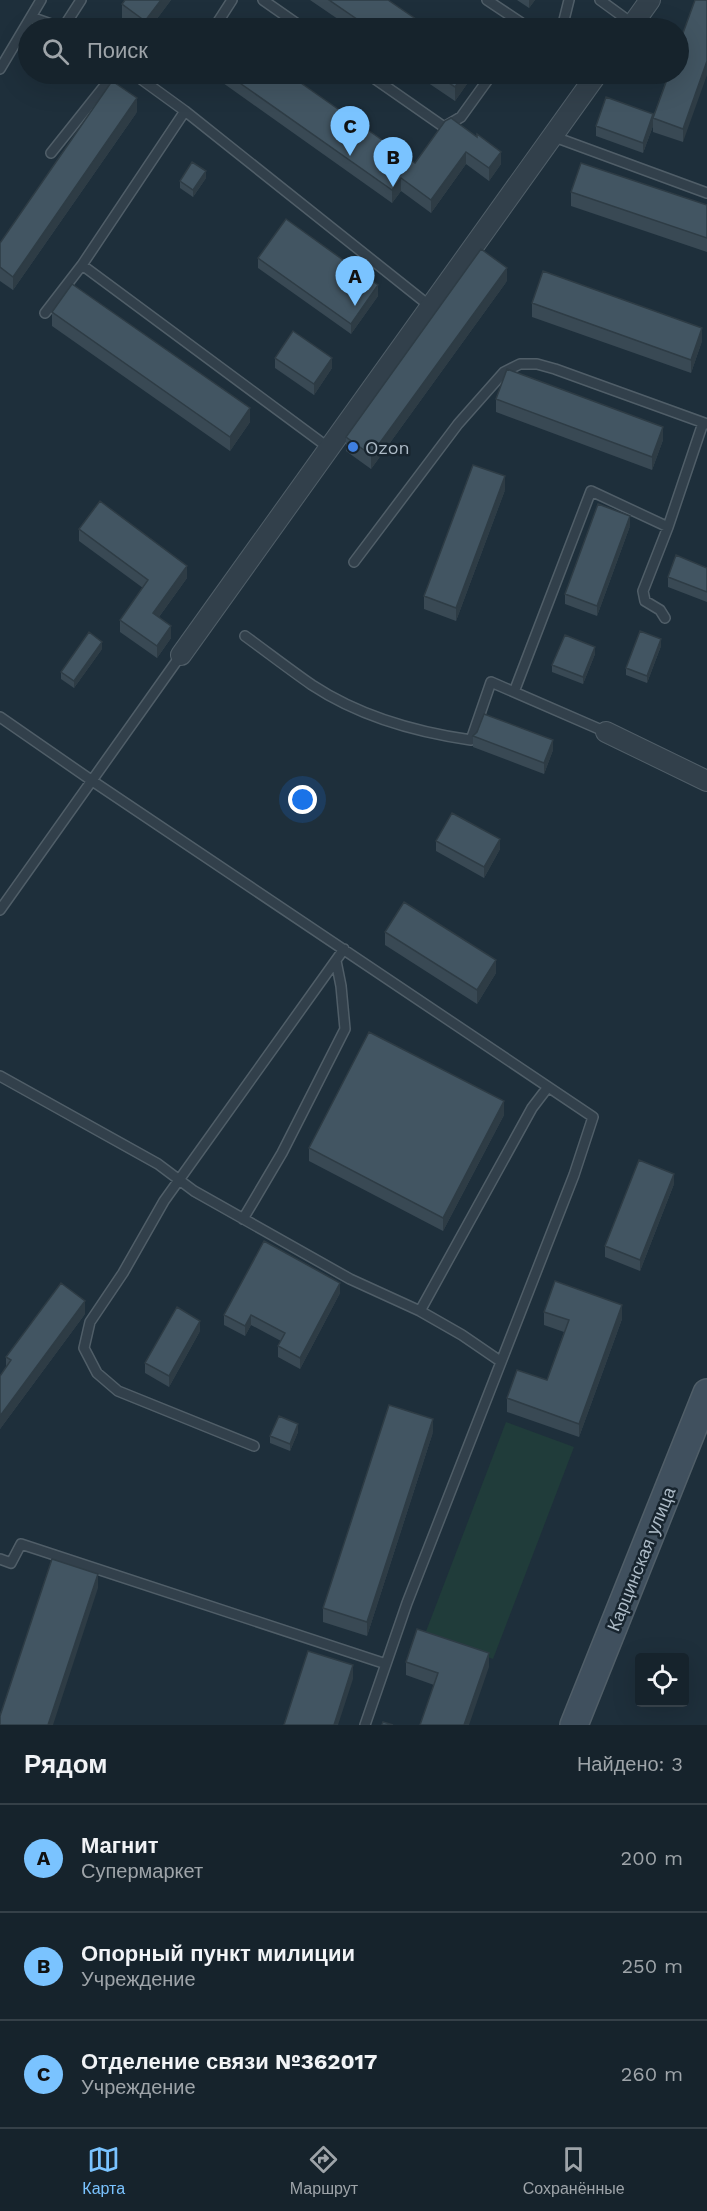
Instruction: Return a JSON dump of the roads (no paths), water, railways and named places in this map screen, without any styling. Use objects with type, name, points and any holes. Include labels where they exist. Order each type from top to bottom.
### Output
[{"type":"main road","name":"Карцинская улица","points":[[574,1725],[707,1395]]},
{"type":"street","points":[[637,18],[650,0]]},
{"type":"street","points":[[181,655],[588,84]]},
{"type":"street","points":[[606,732],[707,781]]},
{"type":"lane","points":[[31,17],[41,0]]},
{"type":"lane","points":[[69,18],[81,0]]},
{"type":"lane","points":[[220,18],[232,0]]},
{"type":"lane","points":[[263,0],[289,18]]},
{"type":"lane","points":[[487,0],[512,18]]},
{"type":"lane","points":[[564,18],[569,0]]},
{"type":"lane","points":[[600,0],[621,18]]},
{"type":"lane","points":[[0,69],[18,39]]},
{"type":"lane","points":[[51,153],[106,84]]},
{"type":"lane","points":[[148,84],[185,111],[431,307]]},
{"type":"lane","points":[[382,84],[444,127],[461,117],[485,84]]},
{"type":"lane","points":[[45,313],[82,265],[185,111]]},
{"type":"lane","points":[[552,136],[707,193]]},
{"type":"lane","points":[[82,265],[329,448]]},
{"type":"lane","points":[[354,562],[458,423],[504,372],[520,364],[537,364],[705,424],[643,591],[645,601],[660,610],[665,618]]},
{"type":"lane","points":[[514,692],[591,491],[668,527]]},
{"type":"lane","points":[[244,636],[313,686],[372,716],[430,734],[471,740],[491,682],[606,732]]},
{"type":"lane","points":[[0,910],[181,655]]},
{"type":"lane","points":[[0,717],[594,1116],[574,1175],[406,1603],[365,1725]]},
{"type":"lane","points":[[254,1446],[117,1391],[97,1373],[84,1348],[90,1322],[123,1273],[164,1201],[344,949]]},
{"type":"lane","points":[[243,1219],[282,1153],[345,1029],[342,986],[336,961]]},
{"type":"lane","points":[[0,1076],[158,1164],[194,1191],[350,1280],[420,1311],[462,1335],[500,1361]]},
{"type":"lane","points":[[420,1311],[532,1108],[548,1087]]},
{"type":"lane","points":[[0,1559],[10,1563],[21,1544],[386,1664]]},
{"type":"place","name":"Отделение связи №362017","points":[[350,156]]},
{"type":"place","name":"Опорный пункт милиции","points":[[393,187]]},
{"type":"place","name":"Магнит","points":[[355,306]]},
{"type":"place","name":"Ozon","points":[[353,447]]}]
